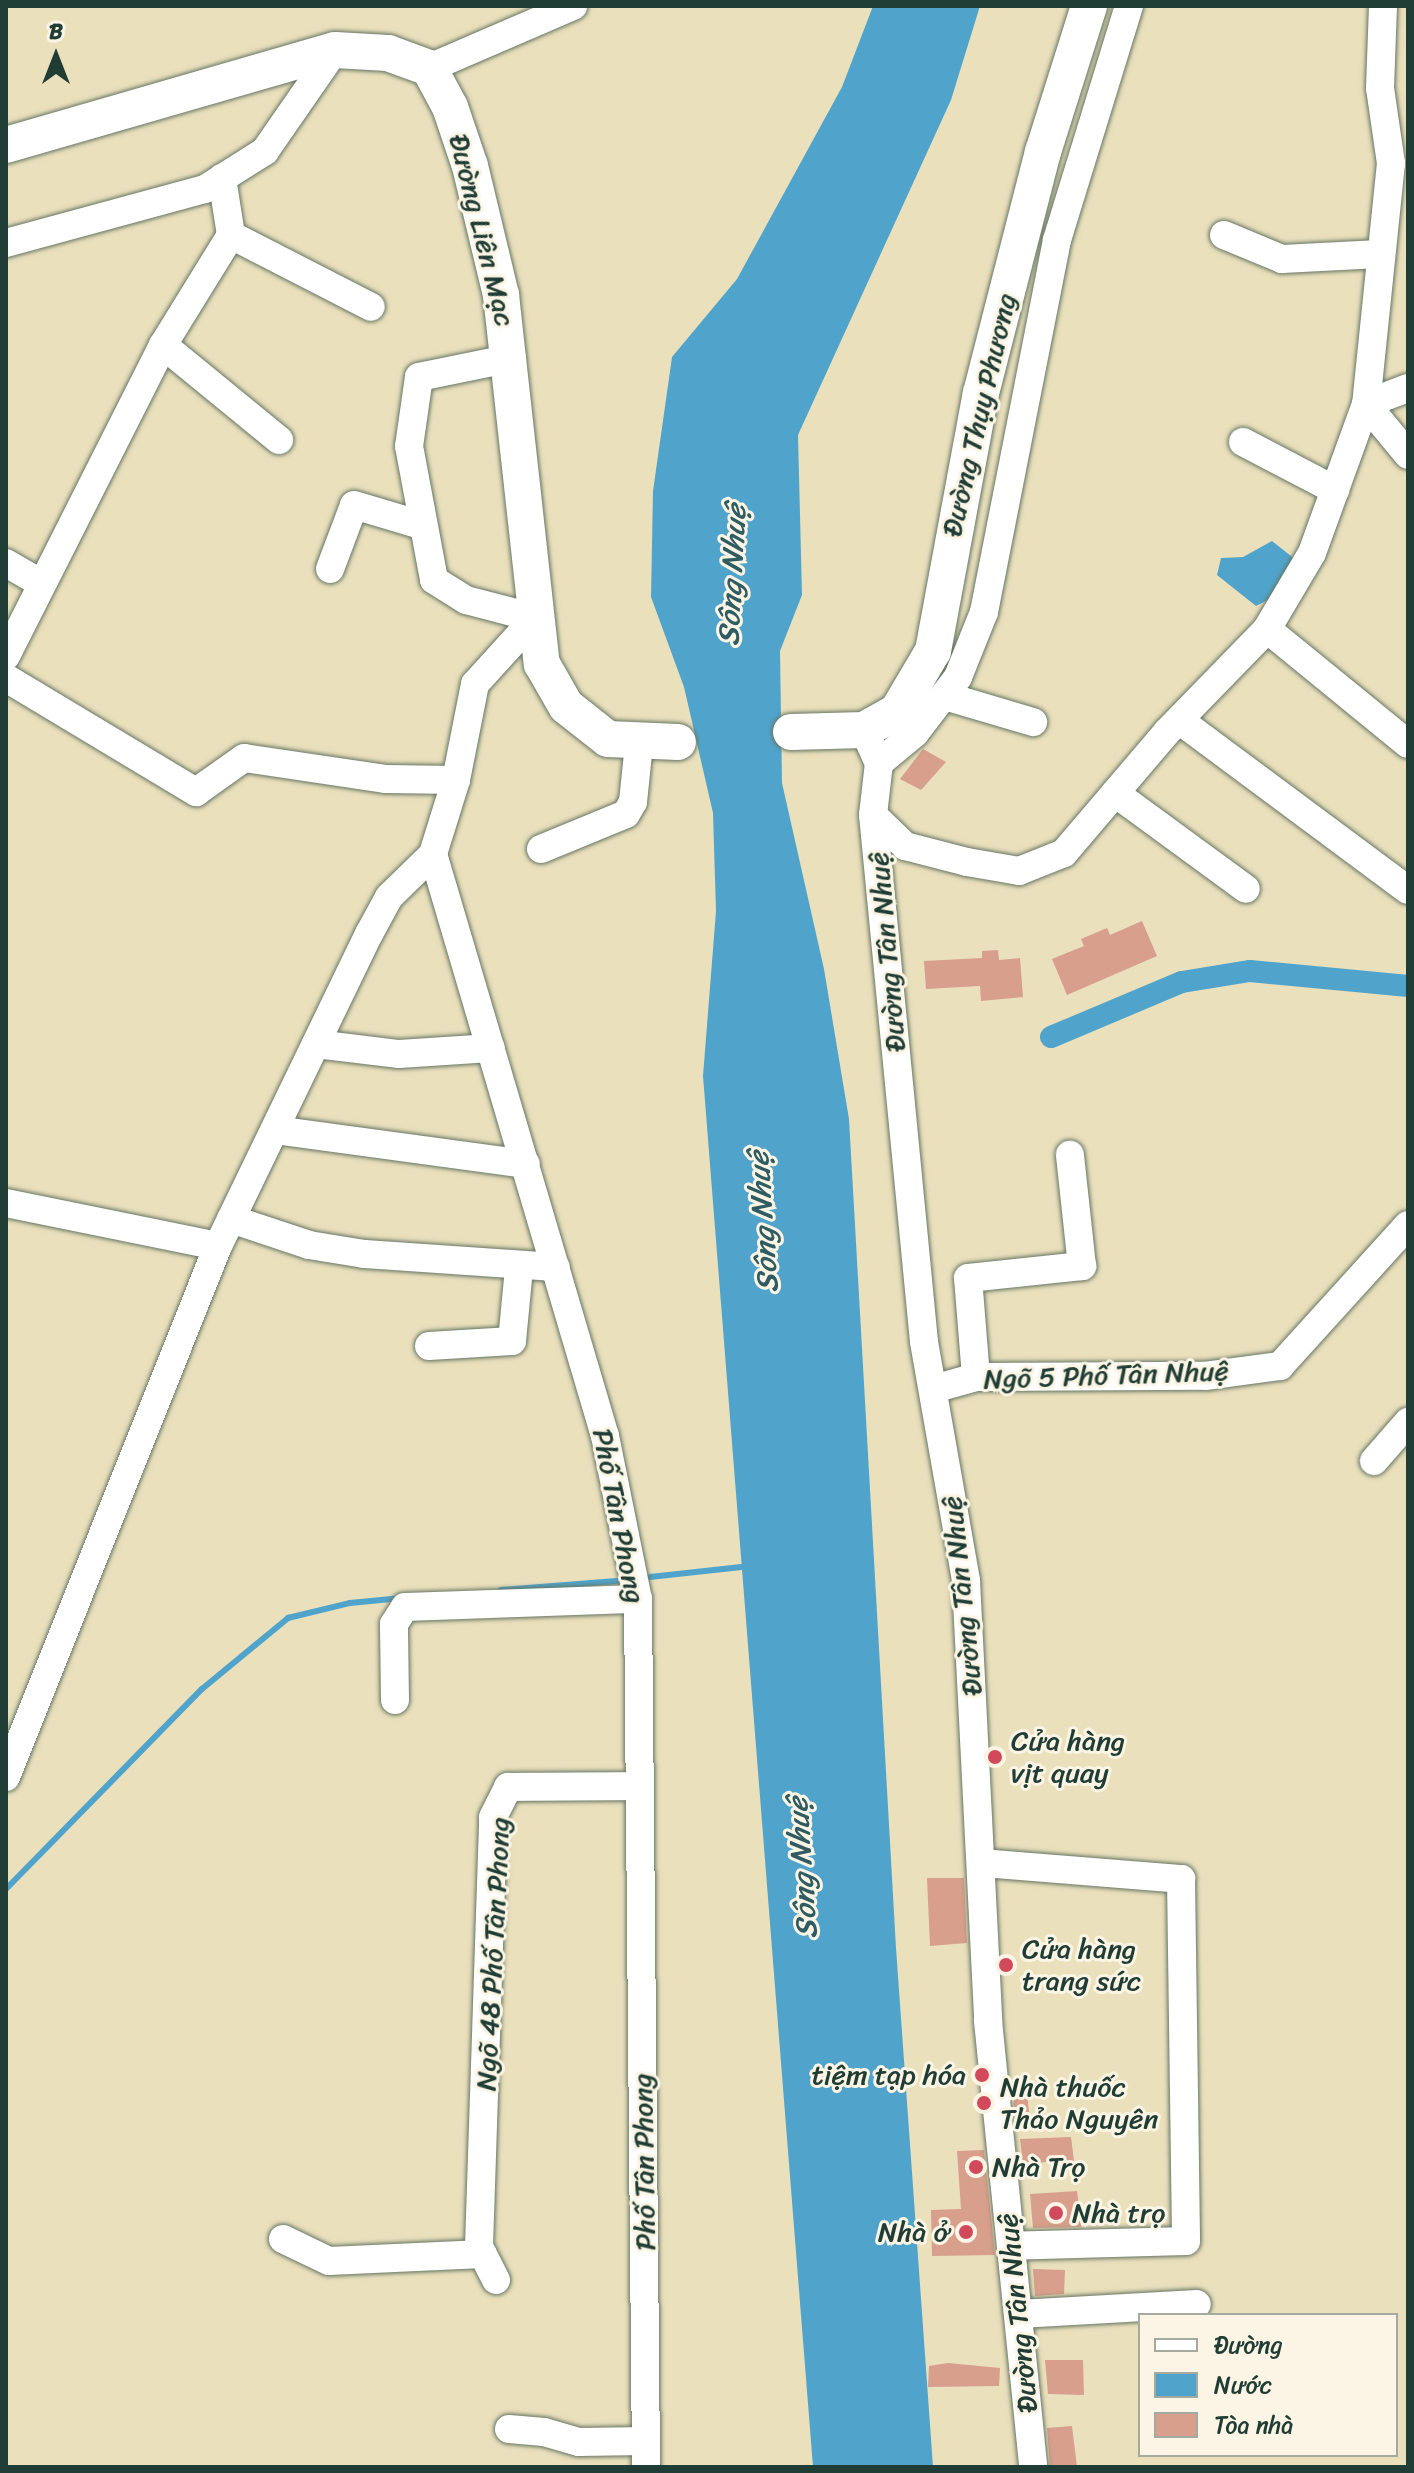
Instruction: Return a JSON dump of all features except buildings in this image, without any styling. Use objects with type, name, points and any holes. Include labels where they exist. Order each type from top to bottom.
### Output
[{"type":"main road","name":"Đường Thụy Phương","points":[[791,732],[864,730],[897,712],[933,651],[981,393],[1043,152],[1089,6]]},
{"type":"main road","points":[[6,145],[335,50],[388,53],[429,68]]},
{"type":"main road","name":"Đường Liên Mạc","points":[[429,68],[450,107],[470,166],[512,358],[535,618],[542,664],[566,706],[608,739],[639,744],[678,742]]},
{"type":"street","points":[[429,68],[573,6]]},
{"type":"street","name":"Đường Thụy Phương","points":[[879,763],[915,733],[945,696],[984,612],[1057,240],[1129,6]]},
{"type":"street","points":[[873,815],[905,846],[1019,871],[1064,853],[1179,720],[1267,629],[1335,490],[1366,404],[1391,163],[1394,90],[1383,6]]},
{"type":"street","points":[[6,243],[205,189],[265,151],[335,50]]},
{"type":"street","points":[[6,656],[40,583],[163,345],[231,235],[222,178]]},
{"type":"street","points":[[231,235],[371,307]]},
{"type":"street","points":[[1224,235],[1282,259],[1380,254]]},
{"type":"street","points":[[163,345],[279,440]]},
{"type":"street","points":[[6,1777],[218,1246],[389,897],[433,854],[456,780],[475,684],[535,618],[466,600],[434,580],[421,525],[409,446],[419,377],[512,358]]},
{"type":"street","points":[[1366,404],[1408,388]]},
{"type":"street","points":[[1366,404],[1408,455]]},
{"type":"street","points":[[1243,442],[1335,490]]},
{"type":"street","points":[[330,569],[354,505],[421,525]]},
{"type":"street","points":[[6,563],[40,583]]},
{"type":"street","points":[[1267,629],[1408,744]]},
{"type":"street","points":[[6,678],[196,792],[244,758],[386,779],[456,780]]},
{"type":"street","points":[[945,696],[1033,722]]},
{"type":"street","points":[[1179,720],[1408,890]]},
{"type":"street","points":[[864,730],[879,763]]},
{"type":"street","points":[[541,849],[626,814],[633,802],[639,744]]},
{"type":"street","name":"Đường Tân Nhuệ","points":[[879,763],[873,815],[924,1342],[966,1581],[988,2021],[1033,2467]]},
{"type":"street","points":[[1115,793],[1246,889]]},
{"type":"street","name":"Phố Tân Phong","points":[[433,854],[605,1436],[638,1599],[646,2454]]},
{"type":"street","points":[[316,1044],[399,1054],[491,1048]]},
{"type":"street","points":[[275,1130],[526,1164]]},
{"type":"street","points":[[976,1377],[968,1278],[1082,1266],[1070,1155]]},
{"type":"street","points":[[6,1203],[218,1246]]},
{"type":"street","points":[[231,1219],[309,1245],[519,1268],[556,1267]]},
{"type":"street","name":"Ngõ 5 Phố Tân Nhuệ","points":[[933,1389],[976,1377],[1205,1376],[1280,1366],[1408,1225]]},
{"type":"street","points":[[429,1346],[512,1341],[519,1268]]},
{"type":"street","points":[[1374,1461],[1408,1422]]},
{"type":"street","points":[[395,1700],[394,1624],[405,1607],[638,1599]]},
{"type":"street","name":"Ngõ 48 Phố Tân Phong","points":[[496,2280],[483,2254],[493,1817],[508,1787],[640,1786]]},
{"type":"street","points":[[982,1863],[1181,1879],[1186,2241],[1012,2246]]},
{"type":"street","points":[[283,2239],[329,2261],[483,2254]]},
{"type":"street","points":[[1019,2314],[1197,2304]]},
{"type":"street","points":[[509,2429],[646,2454]]},
{"type":"water","name":"Sông Nhuệ","points":[[873,6],[980,6],[951,100],[798,435],[802,595],[780,651],[782,783],[824,969],[849,1119],[896,1948],[933,2467],[813,2467],[703,1076],[716,911],[713,813],[684,687],[651,597],[653,491],[672,357],[737,279],[842,87]]},
{"type":"water","points":[[1272,541],[1296,560],[1279,594],[1256,606],[1217,575],[1221,558],[1243,557]]},
{"type":"waterway","points":[[1051,1037],[1182,982],[1250,971],[1408,986]]},
{"type":"waterway","points":[[650,1577],[741,1567]]},
{"type":"waterway","points":[[501,1590],[617,1581]]},
{"type":"waterway","points":[[6,1889],[202,1689],[288,1618],[350,1603],[402,1598]]},
{"type":"place","name":"Cửa hàng vịt quay","points":[[995,1757]]},
{"type":"place","name":"Cửa hàng trang sức","points":[[1006,1965]]},
{"type":"place","name":"tiệm tạp hóa","points":[[982,2075]]},
{"type":"place","name":"Nhà thuốc Thảo Nguyên","points":[[984,2103]]},
{"type":"place","name":"Nhà Trọ","points":[[976,2167]]},
{"type":"place","name":"Nhà trọ","points":[[1056,2213]]},
{"type":"place","name":"Nhà ở","points":[[966,2232]]}]
